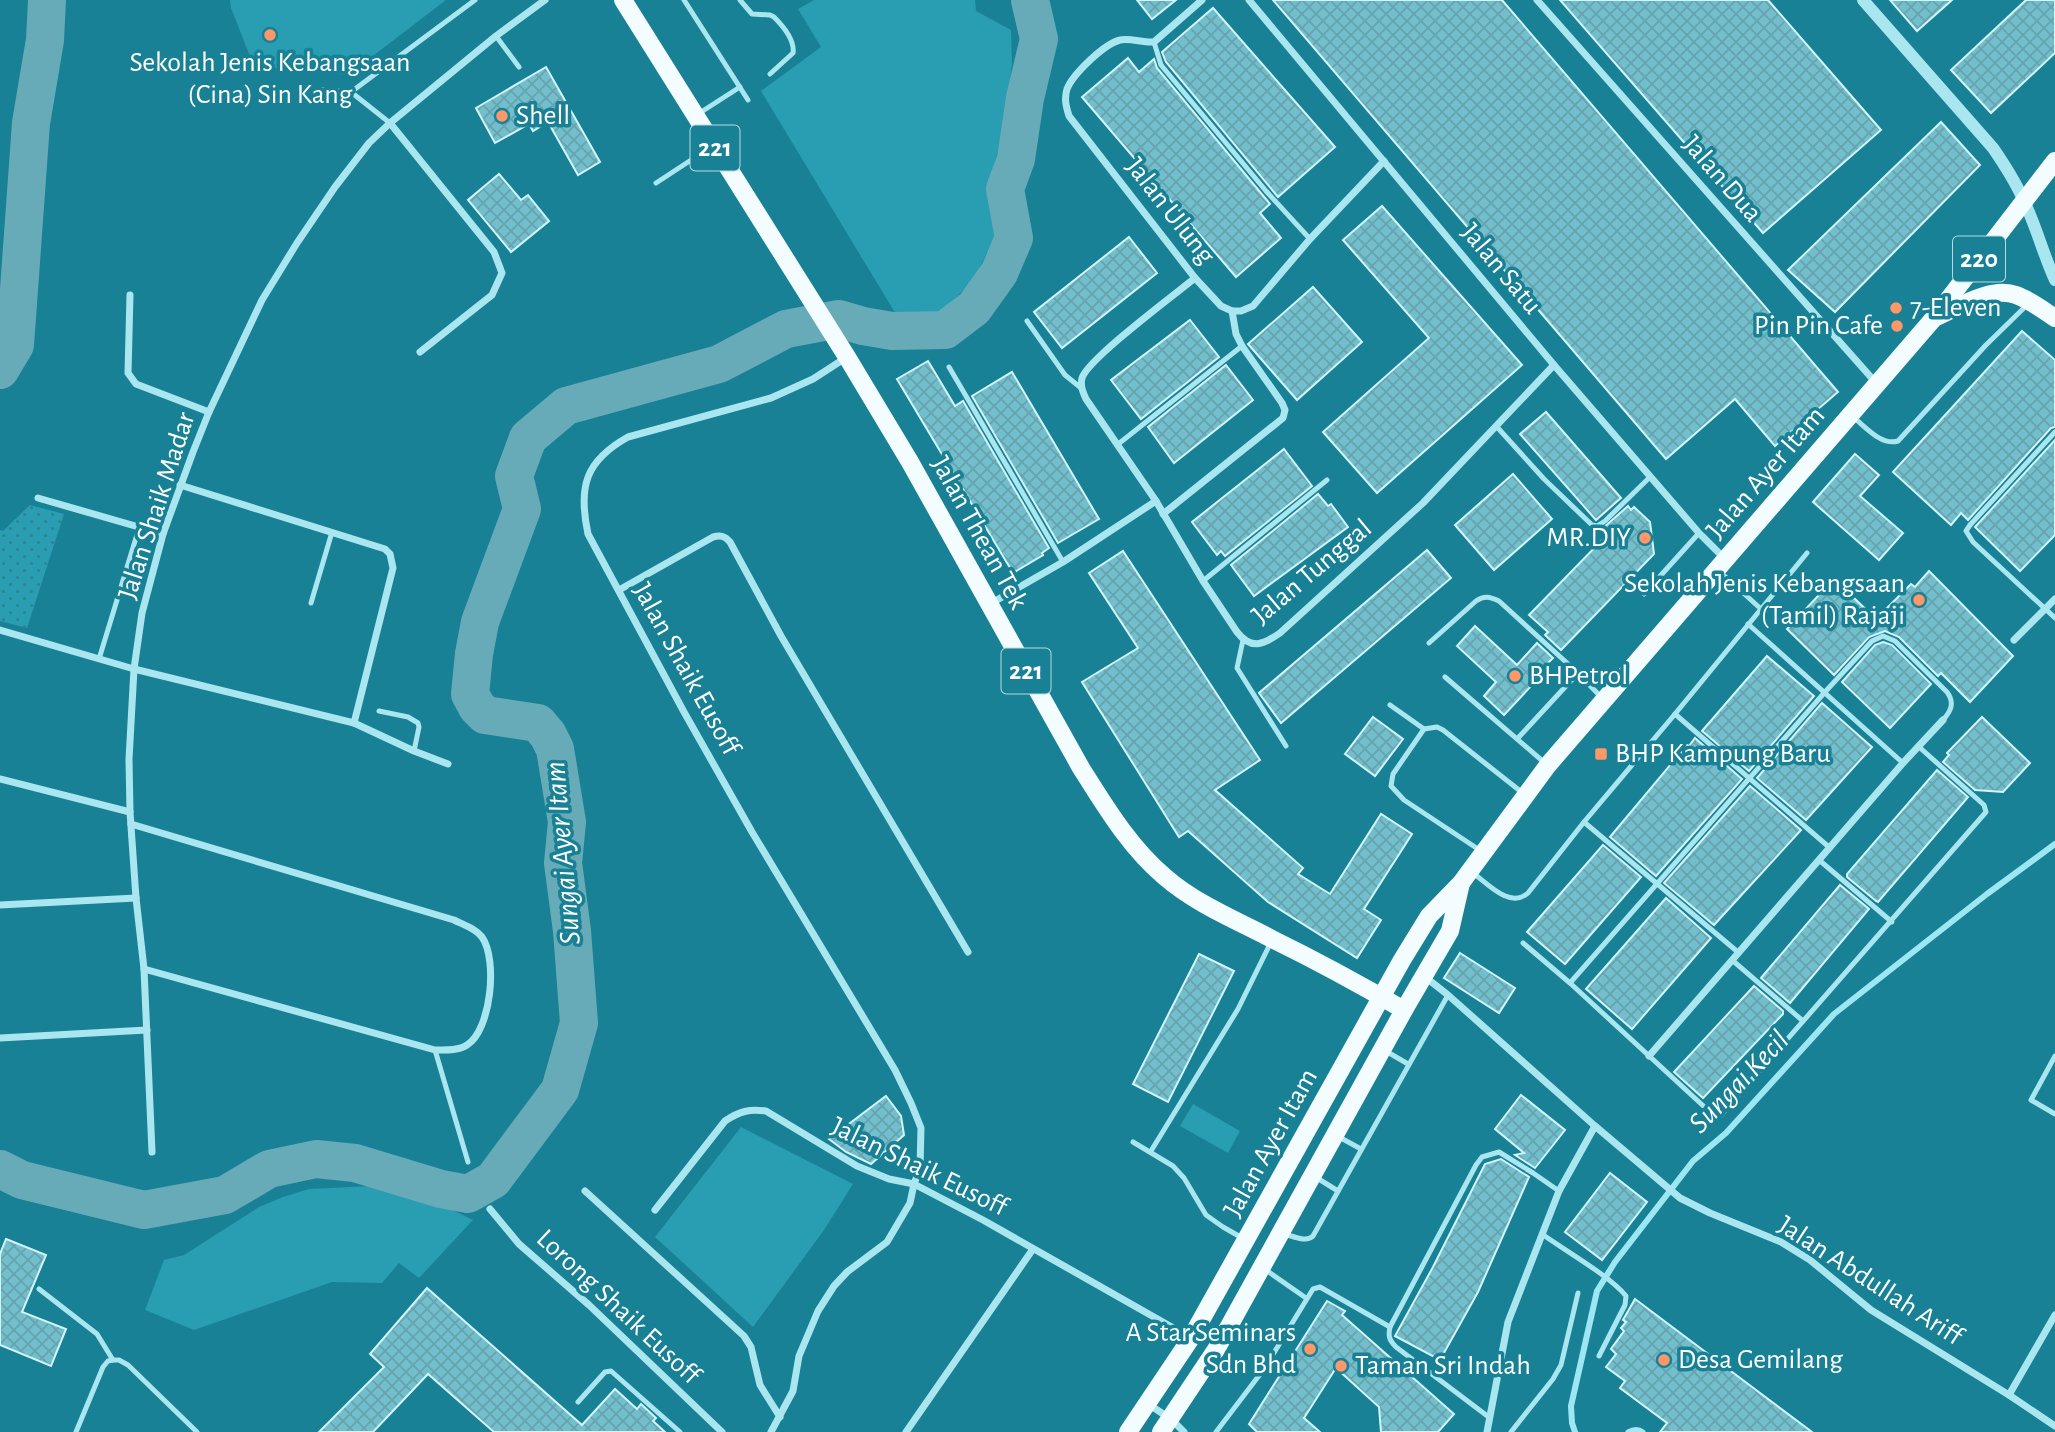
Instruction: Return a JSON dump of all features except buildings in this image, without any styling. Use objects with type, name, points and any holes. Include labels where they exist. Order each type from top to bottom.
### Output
[{"type":"main road","name":"Jalan Thean Tek","points":[[623,0],[910,462],[1081,768],[1138,851],[1182,890],[1381,997]]},
{"type":"main road","name":"Jalan Ayer Itam","points":[[1128,1432],[1191,1338],[1429,916],[1466,877],[1548,765],[1934,318],[2055,161]]},
{"type":"main road","points":[[1934,318],[2001,293],[2015,295],[2055,318]]},
{"type":"main road","name":"Jalan Ayer Itam","points":[[1166,1426],[1217,1348],[1450,931],[1466,877]]},
{"type":"main road","name":"221","points":[[1381,997],[1404,1010]]},
{"type":"street","name":"Jalan Shaik Madar","points":[[152,1152],[144,969],[136,898],[129,759],[134,669],[142,613],[163,534],[209,412],[262,300],[335,187],[369,144],[390,123],[496,36],[545,0]]},
{"type":"street","points":[[1154,42],[1202,0]]},
{"type":"street","name":"Jalan Satu","points":[[1250,0],[1554,365],[1699,533],[1721,565]]},
{"type":"street","name":"Jalan Dua","points":[[1537,0],[1877,384]]},
{"type":"street","points":[[1863,0],[1993,148],[2008,169],[2024,201],[2055,281]]},
{"type":"street","name":"Jalan Ulung","points":[[1154,42],[1120,40],[1104,49],[1076,75],[1068,88],[1065,103],[1069,116],[1195,278],[1221,306],[1232,311]]},
{"type":"street","points":[[390,123],[494,252],[502,273],[492,295],[420,352]]},
{"type":"street","points":[[1163,514],[1283,418],[1282,402],[1236,334],[1232,311],[1241,311],[1252,306],[1310,239],[1384,161]]},
{"type":"street","points":[[1081,387],[1082,376],[1100,355],[1195,278]]},
{"type":"street","points":[[130,295],[128,373],[131,379],[144,387],[209,412]]},
{"type":"street","name":"Jalan Shaik Eusoff","points":[[843,352],[813,379],[771,398],[628,437],[610,447],[598,458],[589,472],[583,492],[583,511],[588,534],[752,832],[895,1070],[911,1102],[920,1128],[920,1168],[914,1184]]},
{"type":"street","name":"Jalan Tunggal","points":[[1081,387],[1086,399],[1156,501],[1202,581],[1243,640],[1261,644],[1280,633],[1423,503],[1554,365]]},
{"type":"street","points":[[180,485],[384,549],[390,554],[393,568],[354,723]]},
{"type":"street","points":[[37,498],[163,534]]},
{"type":"street","points":[[990,604],[1063,562],[1156,501]]},
{"type":"street","points":[[619,590],[713,537],[726,537],[781,636],[968,952]]},
{"type":"street","points":[[2014,640],[2055,599]]},
{"type":"street","points":[[0,630],[134,669],[354,723],[448,764]]},
{"type":"street","points":[[1649,1056],[1943,720]]},
{"type":"street","points":[[0,779],[130,812]]},
{"type":"street","points":[[131,824],[454,920],[474,929],[482,938],[490,963],[489,999],[479,1031],[473,1040],[460,1048],[435,1050],[144,969]]},
{"type":"street","points":[[0,905],[136,898]]},
{"type":"street","name":"Jalan Abdullah Ariff","points":[[1424,975],[1594,1126],[1680,1198],[1781,1242],[1871,1310],[2055,1426]]},
{"type":"street","points":[[0,1038],[147,1030]]},
{"type":"street","name":"Jalan Shaik Eusoff","points":[[655,1210],[725,1121],[738,1112],[750,1109],[766,1111],[857,1166],[889,1179],[914,1184],[1191,1338]]},
{"type":"street","points":[[1487,1432],[1508,1322],[1559,1191],[1594,1126]]},
{"type":"street","points":[[771,1432],[793,1391],[799,1356],[818,1311],[847,1272],[887,1242],[910,1203],[914,1184]]},
{"type":"street","points":[[585,1191],[744,1336],[751,1347],[760,1384],[780,1417]]},
{"type":"street","name":"Lorong Shaik Eusoff","points":[[490,1209],[519,1244],[589,1305],[722,1432]]},
{"type":"street","points":[[906,1432],[1033,1249]]},
{"type":"street","points":[[2009,1395],[2055,1315]]},
{"type":"street","points":[[1148,1404],[1166,1426],[1184,1432]]},
{"type":"lane","points":[[351,92],[475,0]]},
{"type":"lane","points":[[684,0],[748,100]]},
{"type":"lane","points":[[740,0],[752,14],[774,17],[792,41],[793,53],[769,74]]},
{"type":"lane","points":[[496,36],[519,67]]},
{"type":"lane","points":[[1154,42],[1161,65],[1266,191],[1310,239]]},
{"type":"lane","points":[[695,116],[740,87]]},
{"type":"lane","points":[[322,90],[351,92],[390,123]]},
{"type":"lane","points":[[656,183],[713,146]]},
{"type":"lane","points":[[1851,415],[1887,442],[1898,441],[1986,345],[2030,302]]},
{"type":"lane","name":"Jalan Tunggal","points":[[1027,321],[1065,375],[1081,387]]},
{"type":"lane","points":[[1117,445],[1242,346]]},
{"type":"lane","points":[[949,367],[1063,562]]},
{"type":"lane","points":[[1497,427],[1544,480],[1597,526],[1650,477]]},
{"type":"lane","points":[[2055,432],[1966,531],[1973,542],[2055,618]]},
{"type":"lane","points":[[1202,581],[1327,480]]},
{"type":"lane","points":[[99,659],[139,528]]},
{"type":"lane","points":[[311,603],[332,532]]},
{"type":"lane","points":[[1644,594],[1699,533]]},
{"type":"lane","points":[[1466,877],[1511,899],[1523,898],[1807,553]]},
{"type":"lane","points":[[1721,565],[1761,609]]},
{"type":"lane","points":[[1429,643],[1476,600],[1491,597],[1499,601],[1578,673],[1605,701]]},
{"type":"lane","points":[[1748,624],[1903,763]]},
{"type":"lane","points":[[1570,983],[1825,692],[1877,638],[1889,637],[1951,697],[1951,709],[1943,720]]},
{"type":"lane","points":[[1243,640],[1237,668],[1286,746]]},
{"type":"lane","points":[[1518,738],[1578,673]]},
{"type":"lane","points":[[1445,677],[1548,765]]},
{"type":"lane","points":[[1390,705],[1424,729],[1437,727],[1443,730],[1525,795]]},
{"type":"lane","points":[[379,711],[408,717],[418,723],[414,751]]},
{"type":"lane","points":[[1675,715],[1830,848]]},
{"type":"lane","points":[[1424,729],[1393,774],[1391,786],[1404,800],[1483,852]]},
{"type":"lane","points":[[1523,943],[1711,1112],[1721,1115],[1986,812],[1984,805],[1919,746]]},
{"type":"lane","points":[[1584,822],[1739,953]]},
{"type":"lane","points":[[1819,860],[1892,922]]},
{"type":"lane","points":[[1151,1152],[1238,1009],[1272,939]]},
{"type":"lane","points":[[1732,960],[1803,1021]]},
{"type":"lane","points":[[1281,1233],[1310,1239],[1448,995]]},
{"type":"lane","points":[[1382,1049],[1408,1064]]},
{"type":"lane","points":[[435,1050],[468,1161]]},
{"type":"lane","points":[[2055,1056],[2031,1100],[2055,1114]]},
{"type":"lane","points":[[1335,1135],[1361,1149]]},
{"type":"lane","points":[[1133,1142],[1173,1166],[1211,1219],[1247,1241]]},
{"type":"lane","points":[[1490,1418],[1396,1347],[1388,1335],[1390,1327],[1482,1157],[1499,1152],[1559,1191]]},
{"type":"lane","points":[[1312,1175],[1338,1191]]},
{"type":"lane","points":[[1542,1234],[1623,1292],[1626,1300],[1599,1356]]},
{"type":"lane","points":[[1262,1268],[1306,1298]]},
{"type":"lane","points":[[1216,1432],[1264,1369],[1312,1289],[1320,1287],[1390,1327]]},
{"type":"lane","points":[[39,1289],[97,1334],[113,1360]]},
{"type":"lane","points":[[1511,1432],[1553,1380],[1561,1365],[1578,1293]]},
{"type":"lane","points":[[76,1432],[103,1367],[113,1360],[120,1360],[128,1365],[197,1432]]},
{"type":"lane","points":[[578,1402],[605,1372],[611,1371],[680,1432]]},
{"type":"lane","points":[[1628,1432],[1640,1429],[1643,1432]]},
{"type":"shaded area","points":[[230,0],[446,0],[348,75],[274,68],[251,59]]},
{"type":"shaded area","points":[[814,0],[975,0],[976,11],[1011,30],[1012,64],[1002,139],[986,189],[997,232],[979,269],[964,290],[938,315],[897,316],[761,91],[821,47],[798,9]]},
{"type":"shaded area","points":[[30,505],[64,514],[27,628],[0,621],[0,530],[3,531]]},
{"type":"shaded area","points":[[1193,1104],[1240,1131],[1228,1153],[1180,1126]]},
{"type":"shaded area","points":[[741,1127],[853,1184],[824,1230],[753,1327],[655,1237]]},
{"type":"shaded area","points":[[371,1186],[430,1199],[473,1220],[419,1278],[399,1263],[382,1283],[332,1282],[194,1330],[145,1310],[164,1260],[184,1255],[259,1207],[309,1189]]},
{"type":"waterway","points":[[0,370],[15,345],[31,123],[45,40],[47,0]]},
{"type":"waterway","name":"Sungai Ayer Itam","points":[[0,1169],[22,1180],[144,1210],[225,1195],[269,1169],[316,1159],[355,1163],[441,1189],[468,1194],[493,1180],[560,1090],[579,1023],[572,931],[563,863],[567,822],[555,749],[538,723],[485,715],[470,694],[480,622],[522,509],[514,476],[528,438],[566,406],[719,364],[786,329],[839,319],[892,331],[945,330],[974,308],[999,273],[1014,238],[1005,189],[1016,159],[1025,98],[1039,39],[1030,0]]},
{"type":"waterway","name":"Sungai Kecil","points":[[1575,1432],[1571,1406],[1597,1291],[1615,1262],[1693,1161],[1726,1133],[1834,1014],[2055,844]]},
{"type":"place","name":"Sekolah Jenis Kebangsaan (Cina) Sin Kang","points":[[270,35]]},
{"type":"place","name":"Shell","points":[[502,116]]},
{"type":"place","name":"7-Eleven","points":[[1896,308]]},
{"type":"place","name":"Pin Pin Cafe","points":[[1897,326]]},
{"type":"place","name":"MR.DIY","points":[[1645,538]]},
{"type":"place","name":"Sekolah Jenis Kebangsaan (Tamil) Rajaji","points":[[1919,600]]},
{"type":"place","name":"BHPetrol","points":[[1515,676]]},
{"type":"place","name":"BHP Kampung Baru","points":[[1601,754]]},
{"type":"place","name":"A Star Seminars Sdn Bhd","points":[[1310,1349]]},
{"type":"place","name":"Desa Gemilang","points":[[1664,1360]]},
{"type":"place","name":"Taman Sri Indah","points":[[1341,1366]]}]
